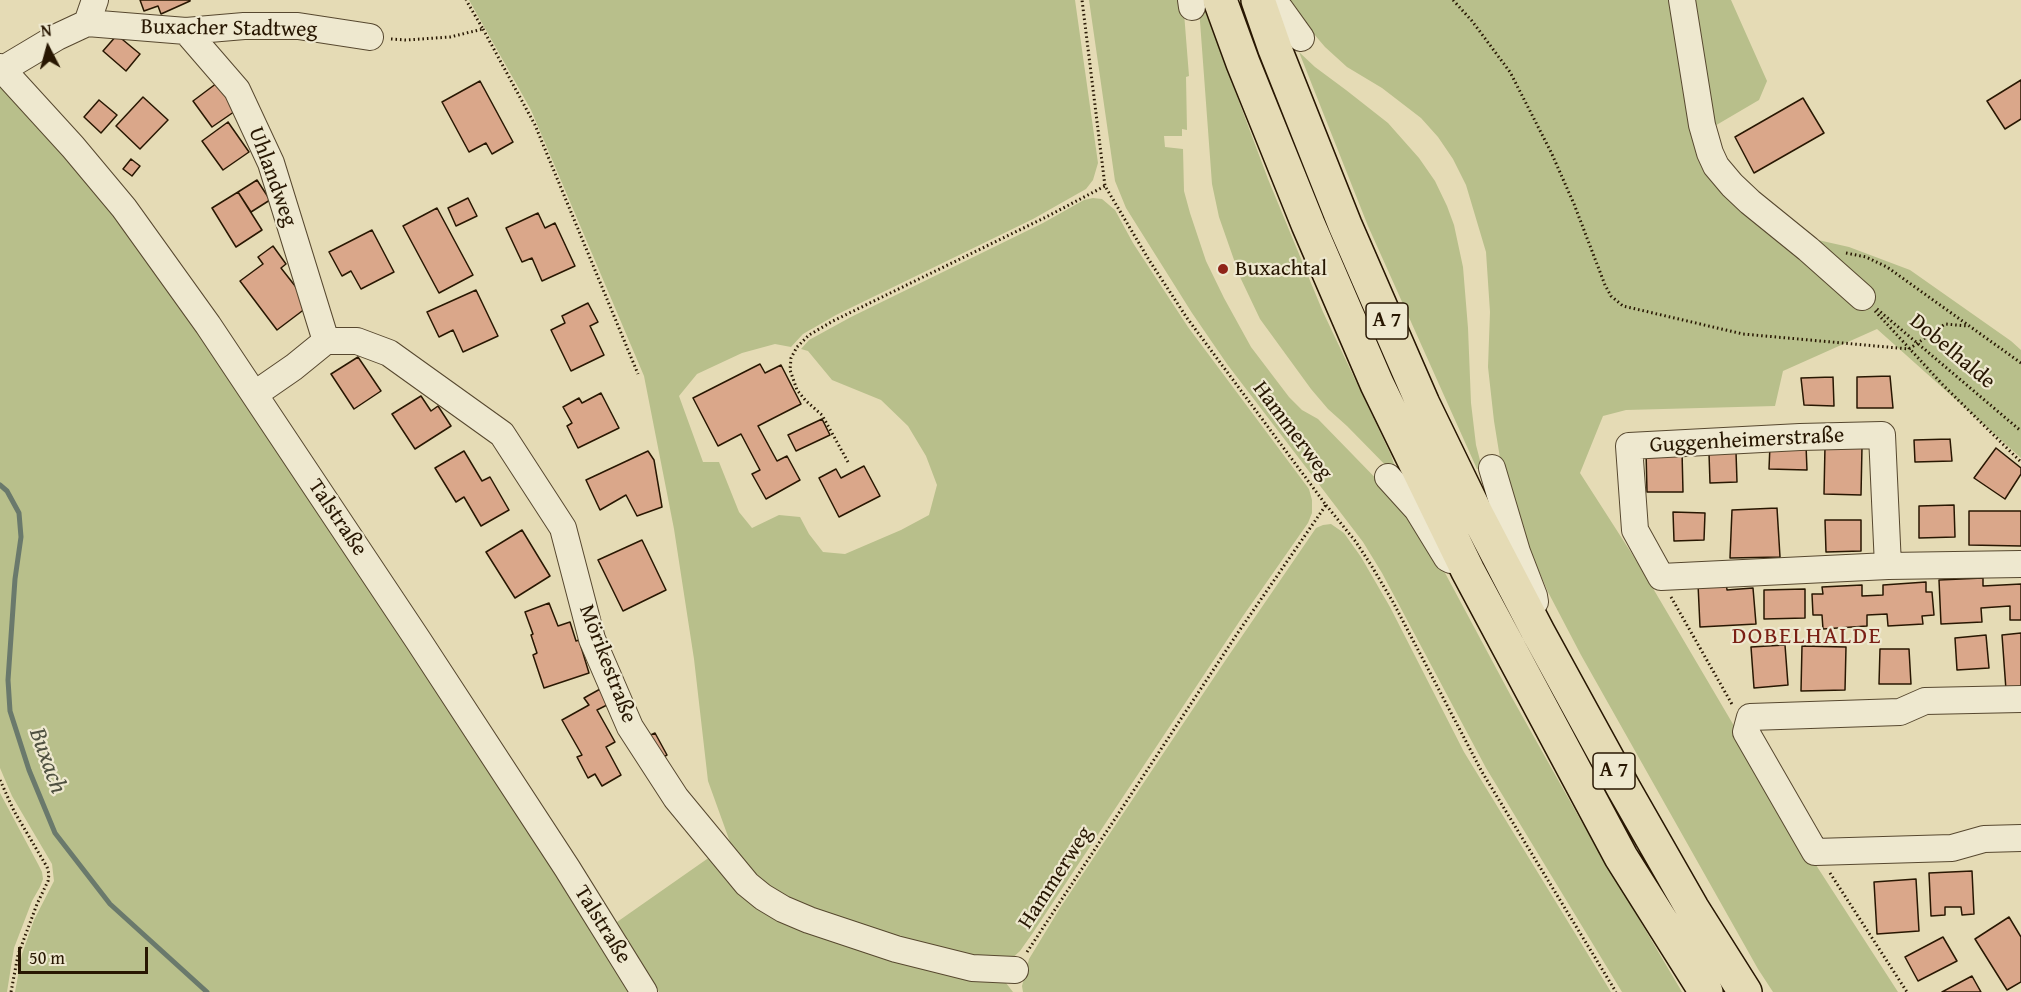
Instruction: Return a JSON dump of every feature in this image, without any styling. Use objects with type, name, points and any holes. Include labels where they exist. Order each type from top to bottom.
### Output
[{"type":"highway","name":"A 7","points":[[1258,0],[1340,214],[1423,404],[1476,513],[1538,632],[1692,908],[1745,992]]},
{"type":"highway","name":"A 7","points":[[1201,2],[1243,63],[1308,224],[1377,384],[1468,571],[1621,856],[1706,992]]},
{"type":"street","points":[[1276,0],[1301,38]]},
{"type":"street","points":[[1682,0],[1702,124],[1716,166],[1732,186],[1862,297]]},
{"type":"street","points":[[1,69],[57,37],[92,8]]},
{"type":"street","name":"Buxacher Stadtweg","points":[[92,8],[186,31],[244,26],[298,26],[370,37]]},
{"type":"street","name":"Uhlandweg","points":[[186,31],[237,90],[271,163],[326,341]]},
{"type":"street","name":"Talstraße","points":[[1,69],[73,147],[124,208],[166,264],[255,394],[567,868],[644,992]]},
{"type":"street","name":"Mörikestraße","points":[[326,341],[357,340],[389,353],[502,435],[563,528],[592,639],[630,727],[676,798],[747,884],[783,909],[896,949],[972,968],[1015,970]]},
{"type":"street","points":[[255,394],[326,341]]},
{"type":"street","name":"Guggenheimerstraße","points":[[1665,577],[1661,577],[1635,530],[1629,446],[1882,435],[1887,566]]},
{"type":"street","points":[[1492,468],[1517,552],[1534,596],[1538,632]]},
{"type":"street","points":[[1388,477],[1417,509],[1447,558],[1468,571]]},
{"type":"street","points":[[1665,577],[1887,566],[2021,564]]},
{"type":"street","points":[[2021,699],[1925,701],[1900,712],[1750,717],[1746,732],[1815,852],[1952,848],[1984,839],[2021,838]]},
{"type":"path","points":[[466,0],[535,125],[638,374]]},
{"type":"path","name":"Hammerweg","points":[[1015,970],[1237,634],[1326,505],[1187,318],[1105,186],[1082,0]]},
{"type":"path","points":[[1453,0],[1472,21],[1510,72],[1551,152],[1605,285],[1611,296],[1623,306],[1743,334],[1910,349],[1945,324],[1968,326]]},
{"type":"path","points":[[370,37],[406,40],[450,37],[483,29]]},
{"type":"path","points":[[848,462],[822,415],[797,390],[789,370],[791,358],[797,347],[809,335],[833,321],[1105,186]]},
{"type":"path","points":[[1808,249],[1826,249],[1866,257],[1887,267],[2021,363]]},
{"type":"path","points":[[1862,297],[1943,385],[2021,462]]},
{"type":"path","name":"Dobelhalde","points":[[1862,297],[2021,431]]},
{"type":"path","points":[[1326,505],[1371,565],[1393,602],[1482,772],[1617,992]]},
{"type":"path","points":[[1665,577],[1668,593],[1735,709],[1748,723]]},
{"type":"path","points":[[0,780],[14,811],[49,874],[18,955],[11,992]]},
{"type":"path","points":[[1815,852],[1907,992]]},
{"type":"green space","points":[[469,0],[1075,0],[1098,163],[1093,180],[1086,189],[1033,219],[836,315],[803,334],[791,347],[775,344],[742,353],[697,374],[679,396],[703,462],[719,462],[739,512],[752,528],[779,515],[800,517],[809,534],[823,552],[845,554],[901,530],[929,515],[937,485],[926,456],[908,426],[881,400],[832,380],[808,351],[801,349],[809,340],[851,317],[1043,223],[1084,200],[1102,199],[1115,210],[1133,243],[1188,327],[1309,489],[1312,513],[1308,523],[1243,616],[1032,934],[1020,951],[1009,961],[991,965],[784,905],[722,848],[730,842],[708,781],[694,659],[674,529],[644,376],[531,110]]},
{"type":"green space","points":[[1089,0],[1183,0],[1189,76],[1186,77],[1187,130],[1182,129],[1182,136],[1164,136],[1165,147],[1183,149],[1184,191],[1190,213],[1206,261],[1224,298],[1251,347],[1289,397],[1302,410],[1318,419],[1390,493],[1429,543],[1580,819],[1682,992],[1622,992],[1486,768],[1382,573],[1363,542],[1227,364],[1126,208],[1115,181]]},
{"type":"green space","points":[[1290,0],[1673,0],[1682,87],[1691,133],[1809,238],[1849,247],[1910,270],[2021,350],[2021,458],[1877,329],[1783,371],[1775,406],[1626,410],[1603,416],[1580,473],[1641,568],[1816,865],[1898,992],[1773,992],[1758,969],[1581,655],[1548,592],[1526,541],[1500,458],[1488,367],[1490,312],[1486,252],[1466,185],[1453,159],[1421,118],[1382,88],[1347,67],[1325,47],[1302,20]]},
{"type":"green space","points":[[1691,0],[1731,0],[1767,81],[1759,100],[1713,127]]},
{"type":"green space","points":[[1199,8],[1204,8],[1268,179],[1323,312],[1391,455],[1399,479],[1328,409],[1311,389],[1260,319],[1240,277],[1219,217],[1212,184]]},
{"type":"green space","points":[[1299,52],[1388,123],[1419,158],[1435,181],[1447,206],[1454,225],[1463,267],[1471,403],[1476,445],[1482,468],[1477,469],[1368,226]]},
{"type":"green space","points":[[0,86],[94,186],[188,312],[634,992],[15,992],[22,954],[34,920],[54,881],[52,864],[12,796],[0,768]]},
{"type":"green space","points":[[1331,524],[1344,533],[1361,557],[1390,607],[1464,752],[1611,992],[1023,992],[1022,986],[1029,959],[1060,908],[1316,528]]},
{"type":"green space","points":[[0,793],[42,872],[43,879],[14,948],[7,992],[0,992]]},
{"type":"green space","points":[[717,852],[752,892],[1006,983],[1013,992],[659,992],[617,922]]},
{"type":"building","points":[[140,0],[190,1],[161,14],[158,6],[144,11]]},
{"type":"building","points":[[117,35],[140,54],[126,71],[103,51]]},
{"type":"building","points":[[221,80],[241,107],[212,127],[193,101]]},
{"type":"building","points":[[2021,80],[2021,119],[2005,129],[1987,101]]},
{"type":"building","points":[[480,81],[513,142],[492,154],[486,143],[469,152],[442,102]]},
{"type":"building","points":[[143,97],[168,120],[140,149],[116,126]]},
{"type":"building","points":[[1803,98],[1824,133],[1754,173],[1735,137]]},
{"type":"building","points":[[99,100],[117,115],[101,133],[84,117]]},
{"type":"building","points":[[228,122],[249,152],[223,170],[202,141]]},
{"type":"building","points":[[131,159],[140,166],[132,176],[123,169]]},
{"type":"building","points":[[257,180],[270,200],[251,212],[238,192]]},
{"type":"building","points":[[238,192],[262,230],[236,247],[212,208]]},
{"type":"building","points":[[468,198],[477,216],[456,226],[448,208]]},
{"type":"building","points":[[437,208],[473,275],[439,293],[403,226]]},
{"type":"building","points":[[538,213],[545,228],[555,223],[575,266],[542,281],[532,258],[522,262],[506,228]]},
{"type":"building","points":[[372,230],[394,272],[361,289],[351,271],[342,276],[329,252]]},
{"type":"building","points":[[273,246],[286,264],[281,268],[310,305],[277,330],[240,281],[263,264],[258,257]]},
{"type":"building","points":[[476,290],[498,336],[463,352],[453,330],[439,337],[427,312]]},
{"type":"building","points":[[588,303],[598,322],[590,326],[604,355],[571,371],[551,330],[565,323],[562,316]]},
{"type":"building","points":[[358,357],[381,391],[354,409],[331,374]]},
{"type":"building","points":[[760,364],[765,373],[781,365],[801,404],[758,426],[777,461],[787,456],[800,480],[766,499],[752,474],[760,470],[741,434],[718,446],[693,398]]},
{"type":"building","points":[[1890,376],[1893,408],[1857,408],[1857,377]]},
{"type":"building","points":[[1833,377],[1834,406],[1804,405],[1801,378]]},
{"type":"building","points":[[601,393],[619,428],[578,448],[567,426],[572,423],[563,407],[579,398],[582,403]]},
{"type":"building","points":[[421,396],[431,411],[438,406],[451,426],[415,449],[392,414]]},
{"type":"building","points":[[822,419],[830,435],[796,451],[788,435]]},
{"type":"building","points":[[1950,439],[1952,461],[1915,462],[1914,440]]},
{"type":"building","points":[[1770,445],[1806,445],[1807,470],[1769,469]]},
{"type":"building","points":[[1825,446],[1862,447],[1861,495],[1824,494]]},
{"type":"building","points":[[1996,448],[2021,468],[2021,474],[2005,499],[1974,478]]},
{"type":"building","points":[[1646,450],[1682,451],[1683,492],[1647,492]]},
{"type":"building","points":[[464,451],[482,481],[490,477],[509,510],[481,526],[464,497],[456,502],[435,468]]},
{"type":"building","points":[[648,451],[654,460],[662,507],[637,516],[626,495],[600,510],[586,480]]},
{"type":"building","points":[[1736,452],[1737,482],[1710,483],[1709,453]]},
{"type":"building","points":[[864,466],[880,496],[839,517],[819,478],[836,469],[841,478]]},
{"type":"building","points":[[1954,505],[1955,537],[1919,538],[1919,506]]},
{"type":"building","points":[[1777,508],[1780,557],[1730,558],[1732,510]]},
{"type":"building","points":[[1969,511],[2021,511],[2021,546],[1969,545]]},
{"type":"building","points":[[1673,512],[1705,513],[1704,540],[1674,541]]},
{"type":"building","points":[[1825,520],[1861,520],[1861,551],[1826,552]]},
{"type":"building","points":[[522,530],[550,576],[515,598],[486,552]]},
{"type":"building","points":[[642,540],[666,590],[623,611],[598,560]]},
{"type":"building","points":[[1983,578],[1983,586],[2021,584],[2021,620],[2010,620],[2010,606],[1981,608],[1982,622],[1941,624],[1939,580]]},
{"type":"building","points":[[1726,582],[1727,590],[1753,588],[1756,624],[1700,627],[1698,584]]},
{"type":"building","points":[[1926,582],[1926,592],[1932,592],[1934,615],[1922,616],[1923,624],[1888,626],[1887,614],[1867,615],[1867,626],[1823,629],[1822,615],[1813,615],[1812,594],[1823,594],[1822,587],[1862,585],[1862,596],[1883,595],[1883,585]]},
{"type":"building","points":[[1805,589],[1805,618],[1764,619],[1764,590]]},
{"type":"building","points":[[549,603],[558,626],[570,622],[576,641],[579,640],[589,673],[544,688],[533,655],[537,653],[525,612]]},
{"type":"building","points":[[2021,633],[2021,689],[2006,690],[2002,635]]},
{"type":"building","points":[[1986,635],[1989,668],[1957,670],[1955,638]]},
{"type":"building","points":[[1785,645],[1788,685],[1754,688],[1751,647]]},
{"type":"building","points":[[1802,646],[1846,647],[1845,690],[1801,691]]},
{"type":"building","points":[[1880,649],[1909,649],[1911,684],[1879,684]]},
{"type":"building","points":[[602,688],[611,703],[597,710],[615,742],[606,747],[621,775],[602,786],[595,774],[588,778],[577,757],[582,755],[562,720],[589,705],[584,698]]},
{"type":"building","points":[[655,733],[667,755],[656,761],[644,738]]},
{"type":"building","points":[[1972,871],[1974,914],[1962,915],[1961,907],[1945,907],[1945,915],[1931,916],[1929,873]]},
{"type":"building","points":[[1916,879],[1919,931],[1877,934],[1874,882]]},
{"type":"building","points":[[2009,917],[2021,937],[2021,982],[2007,990],[1975,939]]},
{"type":"building","points":[[1943,937],[1957,961],[1918,981],[1905,957]]},
{"type":"building","points":[[1972,976],[1981,992],[1942,992]]},
{"type":"waterway","name":"Buxach","points":[[0,485],[7,491],[19,513],[21,537],[15,579],[8,680],[10,711],[29,770],[55,833],[110,904],[207,992]]},
{"type":"place","name":"Buxachtal","points":[[1223,269]]},
{"type":"district","name":"DOBELHALDE","points":[[1807,637]]}]
